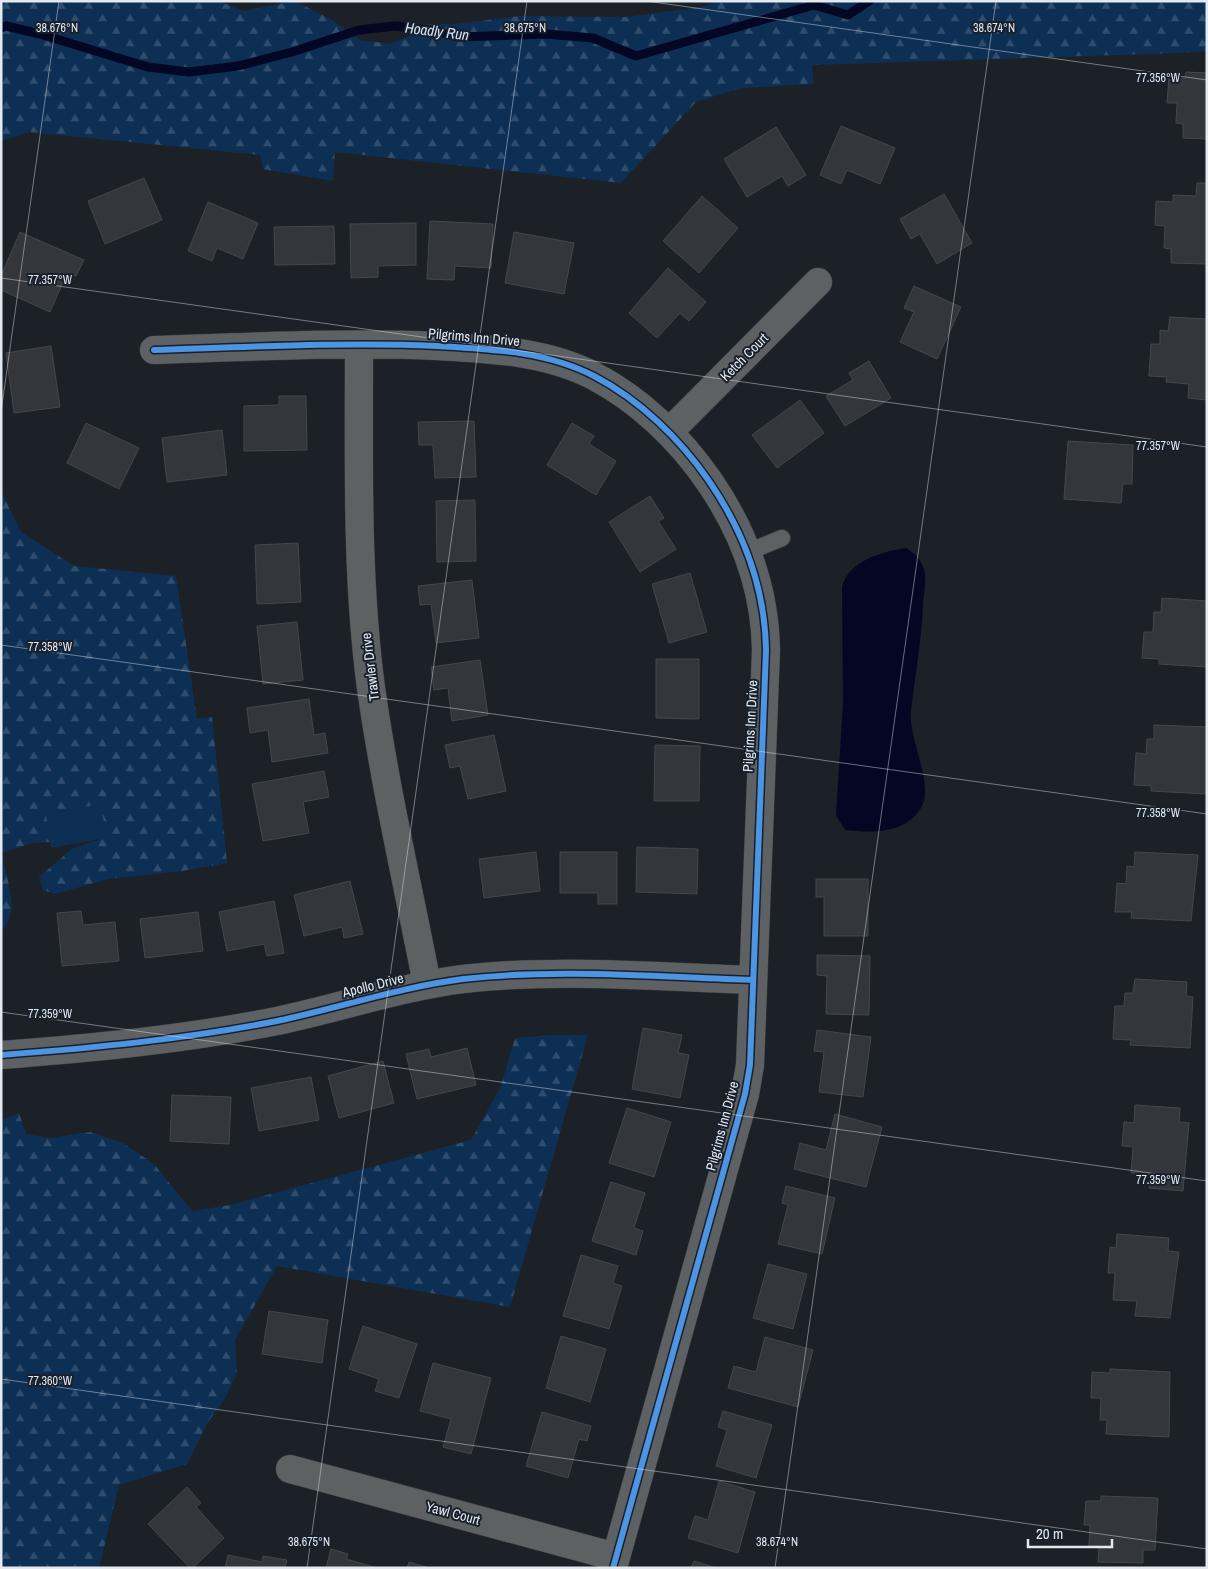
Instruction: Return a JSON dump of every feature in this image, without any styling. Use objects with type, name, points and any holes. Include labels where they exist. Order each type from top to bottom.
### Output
[{"type":"street","name":"Ketch Court","points":[[668,432],[818,282]]},
{"type":"street","name":"Pilgrims Inn Drive","points":[[154,350],[359,344],[493,349],[553,361],[593,376],[612,387],[630,399],[668,432],[688,452],[718,494],[748,552],[762,600],[766,623],[766,650],[752,1036],[745,1094],[615,1562]]},
{"type":"street","name":"Trawler Drive","points":[[359,344],[360,475],[366,636],[380,739],[427,984]]},
{"type":"street","name":"Apollo Drive","points":[[1,1055],[195,1037],[279,1020],[427,984],[492,976],[541,974],[753,980]]},
{"type":"street","name":"Yawl Court","points":[[290,1469],[615,1562]]},
{"type":"lane","points":[[748,552],[782,538]]},
{"type":"green space","points":[[1,1],[219,1],[243,11],[295,1],[332,20],[360,40],[391,44],[414,34],[427,24],[456,24],[520,16],[625,17],[702,7],[717,1],[1207,1],[1207,51],[812,65],[814,84],[741,88],[696,102],[621,183],[335,152],[333,181],[263,169],[260,155],[29,132],[1,141]]},
{"type":"green space","points":[[1,491],[21,532],[74,566],[176,576],[197,719],[212,717],[227,863],[182,871],[108,879],[55,894],[43,890],[39,877],[73,848],[107,837],[100,804],[46,814],[50,842],[32,843],[2,853],[9,883],[11,905],[7,923],[1,930]]},
{"type":"green space","points":[[101,804],[107,838],[51,848],[45,814]]},
{"type":"green space","points":[[549,1035],[588,1035],[510,1307],[277,1266],[235,1340],[237,1373],[225,1398],[208,1422],[187,1464],[119,1485],[99,1568],[1,1568],[1,1120],[19,1113],[26,1134],[50,1138],[90,1132],[123,1143],[154,1164],[192,1211],[230,1205],[471,1140],[501,1086],[515,1038]]},
{"type":"shaded area","points":[[906,548],[921,563],[925,578],[920,643],[911,711],[913,735],[925,787],[924,798],[921,808],[914,817],[897,827],[877,831],[845,830],[836,815],[843,703],[842,587],[846,578],[859,564],[877,555]]},
{"type":"building","points":[[1186,72],[1207,73],[1207,139],[1183,138],[1183,124],[1176,123],[1177,103],[1167,103],[1169,77],[1185,78]]},
{"type":"building","points":[[841,126],[895,148],[880,184],[847,170],[841,184],[820,175]]},
{"type":"building","points":[[776,127],[806,175],[788,186],[782,176],[747,197],[724,159]]},
{"type":"building","points":[[144,178],[162,220],[105,244],[88,201]]},
{"type":"building","points":[[1197,183],[1207,183],[1207,264],[1171,263],[1171,249],[1164,248],[1165,226],[1155,225],[1156,201],[1173,202],[1173,195],[1196,196]]},
{"type":"building","points":[[944,194],[972,243],[937,264],[920,234],[911,239],[900,219]]},
{"type":"building","points":[[702,196],[738,228],[699,273],[663,241]]},
{"type":"building","points":[[208,202],[258,223],[243,259],[217,248],[212,261],[188,251]]},
{"type":"building","points":[[430,221],[493,224],[491,268],[455,266],[454,280],[427,279]]},
{"type":"building","points":[[416,223],[416,265],[378,266],[378,277],[351,278],[350,224]]},
{"type":"building","points":[[334,226],[335,264],[275,265],[274,227]]},
{"type":"building","points":[[20,232],[84,260],[76,276],[67,273],[50,312],[1,290],[1,276]]},
{"type":"building","points":[[514,232],[574,243],[564,294],[505,283]]},
{"type":"building","points":[[668,268],[706,302],[689,321],[680,313],[657,338],[629,313]]},
{"type":"building","points":[[914,286],[961,307],[937,359],[900,342],[914,312],[904,308]]},
{"type":"building","points":[[1170,317],[1207,319],[1207,400],[1188,398],[1189,384],[1166,382],[1167,377],[1149,376],[1151,344],[1160,344],[1160,330],[1168,331]]},
{"type":"building","points":[[51,346],[60,407],[14,413],[6,353]]},
{"type":"building","points":[[869,361],[891,398],[845,426],[826,396],[853,380],[849,373]]},
{"type":"building","points":[[279,396],[306,396],[307,450],[244,451],[244,406],[279,405]]},
{"type":"building","points":[[800,400],[824,433],[777,468],[752,435]]},
{"type":"building","points":[[474,421],[476,477],[435,478],[433,445],[419,445],[418,422]]},
{"type":"building","points":[[86,423],[139,448],[119,489],[67,463]]},
{"type":"building","points":[[572,423],[594,436],[589,444],[616,461],[596,495],[547,465]]},
{"type":"building","points":[[222,430],[227,475],[167,482],[162,438]]},
{"type":"building","points":[[1068,441],[1133,445],[1132,484],[1123,484],[1121,503],[1064,499]]},
{"type":"building","points":[[650,496],[664,518],[658,521],[676,549],[640,572],[609,522]]},
{"type":"building","points":[[475,500],[476,561],[437,562],[436,501]]},
{"type":"building","points":[[298,543],[301,602],[257,604],[255,545]]},
{"type":"building","points":[[690,573],[707,632],[669,643],[652,584]]},
{"type":"building","points":[[472,580],[479,638],[436,643],[431,604],[420,605],[418,586]]},
{"type":"building","points":[[1162,598],[1207,601],[1207,667],[1159,664],[1159,659],[1142,658],[1144,632],[1153,632],[1154,612],[1161,612]]},
{"type":"building","points":[[297,622],[303,680],[263,684],[257,626]]},
{"type":"building","points":[[656,659],[699,659],[699,719],[656,718]]},
{"type":"building","points":[[480,660],[488,715],[452,721],[448,688],[434,690],[431,667]]},
{"type":"building","points":[[309,699],[314,735],[325,733],[328,753],[272,762],[268,730],[250,733],[247,708]]},
{"type":"building","points":[[1154,725],[1207,727],[1207,794],[1151,791],[1151,786],[1134,785],[1136,753],[1146,754],[1147,739],[1154,739]]},
{"type":"building","points":[[494,735],[506,791],[468,799],[460,766],[450,768],[445,745]]},
{"type":"building","points":[[655,745],[700,746],[699,801],[654,801]]},
{"type":"building","points":[[324,771],[329,797],[303,802],[309,833],[263,841],[252,784]]},
{"type":"building","points":[[637,847],[698,849],[697,894],[636,892]]},
{"type":"building","points":[[536,852],[540,891],[484,898],[479,859]]},
{"type":"building","points":[[560,852],[617,852],[617,904],[598,904],[598,893],[560,893]]},
{"type":"building","points":[[1135,852],[1198,855],[1191,921],[1131,918],[1132,912],[1115,912],[1117,883],[1126,884],[1127,866],[1134,867]]},
{"type":"building","points":[[816,879],[868,879],[868,936],[824,936],[824,897],[816,897]]},
{"type":"building","points":[[350,881],[363,934],[344,938],[342,927],[304,936],[294,895]]},
{"type":"building","points":[[274,901],[284,953],[267,956],[264,944],[227,951],[219,912]]},
{"type":"building","points":[[81,911],[83,925],[115,922],[119,961],[62,966],[57,913]]},
{"type":"building","points":[[198,912],[203,951],[145,958],[140,919]]},
{"type":"building","points":[[817,955],[870,956],[869,1015],[826,1014],[827,976],[817,975]]},
{"type":"building","points":[[1135,979],[1187,982],[1186,996],[1193,997],[1190,1048],[1130,1045],[1131,1040],[1113,1039],[1115,1006],[1124,1006],[1125,993],[1133,993]]},
{"type":"building","points":[[643,1028],[682,1035],[678,1053],[689,1055],[680,1098],[632,1089]]},
{"type":"building","points":[[817,1030],[871,1037],[863,1097],[819,1092],[824,1052],[814,1051]]},
{"type":"building","points":[[467,1048],[476,1085],[417,1099],[406,1054],[429,1049],[431,1057]]},
{"type":"building","points":[[383,1061],[394,1103],[339,1118],[328,1076]]},
{"type":"building","points":[[311,1077],[319,1120],[259,1131],[251,1088]]},
{"type":"building","points":[[172,1095],[231,1097],[229,1144],[170,1141]]},
{"type":"building","points":[[1135,1105],[1180,1108],[1179,1122],[1189,1123],[1183,1191],[1149,1188],[1150,1174],[1131,1173],[1133,1147],[1122,1146],[1124,1122],[1134,1123]]},
{"type":"building","points":[[627,1108],[671,1122],[654,1177],[609,1163]]},
{"type":"building","points":[[835,1114],[882,1127],[866,1187],[794,1169],[800,1143],[826,1150]]},
{"type":"building","points":[[611,1182],[645,1193],[634,1228],[643,1231],[636,1255],[592,1241]]},
{"type":"building","points":[[786,1186],[835,1198],[822,1254],[778,1244],[788,1205],[782,1203]]},
{"type":"building","points":[[1117,1234],[1169,1238],[1168,1251],[1179,1252],[1170,1318],[1135,1316],[1137,1301],[1113,1300],[1115,1273],[1108,1273],[1110,1247],[1116,1248]]},
{"type":"building","points":[[581,1255],[618,1266],[613,1283],[622,1286],[609,1329],[563,1316]]},
{"type":"building","points":[[768,1264],[807,1274],[793,1329],[753,1318]]},
{"type":"building","points":[[269,1311],[328,1320],[322,1363],[262,1354]]},
{"type":"building","points":[[363,1326],[417,1344],[399,1398],[375,1391],[379,1379],[349,1369]]},
{"type":"building","points":[[561,1336],[606,1349],[590,1402],[546,1388]]},
{"type":"building","points":[[765,1337],[813,1350],[798,1407],[728,1388],[734,1366],[756,1372]]},
{"type":"building","points":[[433,1363],[491,1378],[471,1454],[443,1447],[451,1419],[420,1411]]},
{"type":"building","points":[[1110,1369],[1170,1372],[1169,1437],[1106,1434],[1107,1420],[1100,1420],[1101,1398],[1091,1398],[1092,1372],[1110,1373]]},
{"type":"building","points":[[723,1411],[772,1425],[756,1478],[716,1466],[727,1430],[718,1427]]},
{"type":"building","points":[[542,1412],[591,1426],[587,1441],[579,1439],[568,1478],[526,1466]]},
{"type":"building","points":[[719,1481],[755,1492],[738,1553],[688,1538],[695,1516],[708,1520]]},
{"type":"building","points":[[187,1487],[201,1503],[196,1507],[224,1538],[193,1568],[190,1568],[148,1524]]},
{"type":"building","points":[[1101,1496],[1158,1498],[1155,1550],[1143,1550],[1143,1563],[1098,1562],[1099,1546],[1089,1546],[1090,1525],[1084,1525],[1086,1501],[1101,1501]]},
{"type":"building","points":[[331,1549],[348,1554],[346,1559],[377,1568],[326,1568]]},
{"type":"building","points":[[228,1555],[262,1562],[263,1556],[287,1560],[285,1568],[225,1568]]},
{"type":"building","points":[[694,1561],[716,1568],[691,1568]]},
{"type":"building","points":[[409,1562],[430,1568],[407,1568]]},
{"type":"waterway","name":"Hoadly Run","points":[[1,28],[6,26],[40,34],[148,67],[189,72],[238,66],[292,52],[359,30],[395,26],[435,31],[459,37],[546,34],[593,38],[636,56],[814,5],[848,15],[869,1]]},
{"type":"cycle path","points":[[154,350],[260,346],[402,345],[497,350],[557,361],[594,376],[611,386],[643,409],[672,436],[698,465],[721,500],[733,520],[750,561],[762,605],[766,650],[750,1065],[745,1094],[613,1568]]},
{"type":"cycle path","points":[[1,1055],[140,1042],[209,1033],[277,1021],[393,992],[463,979],[535,974],[572,974],[753,980]]}]
